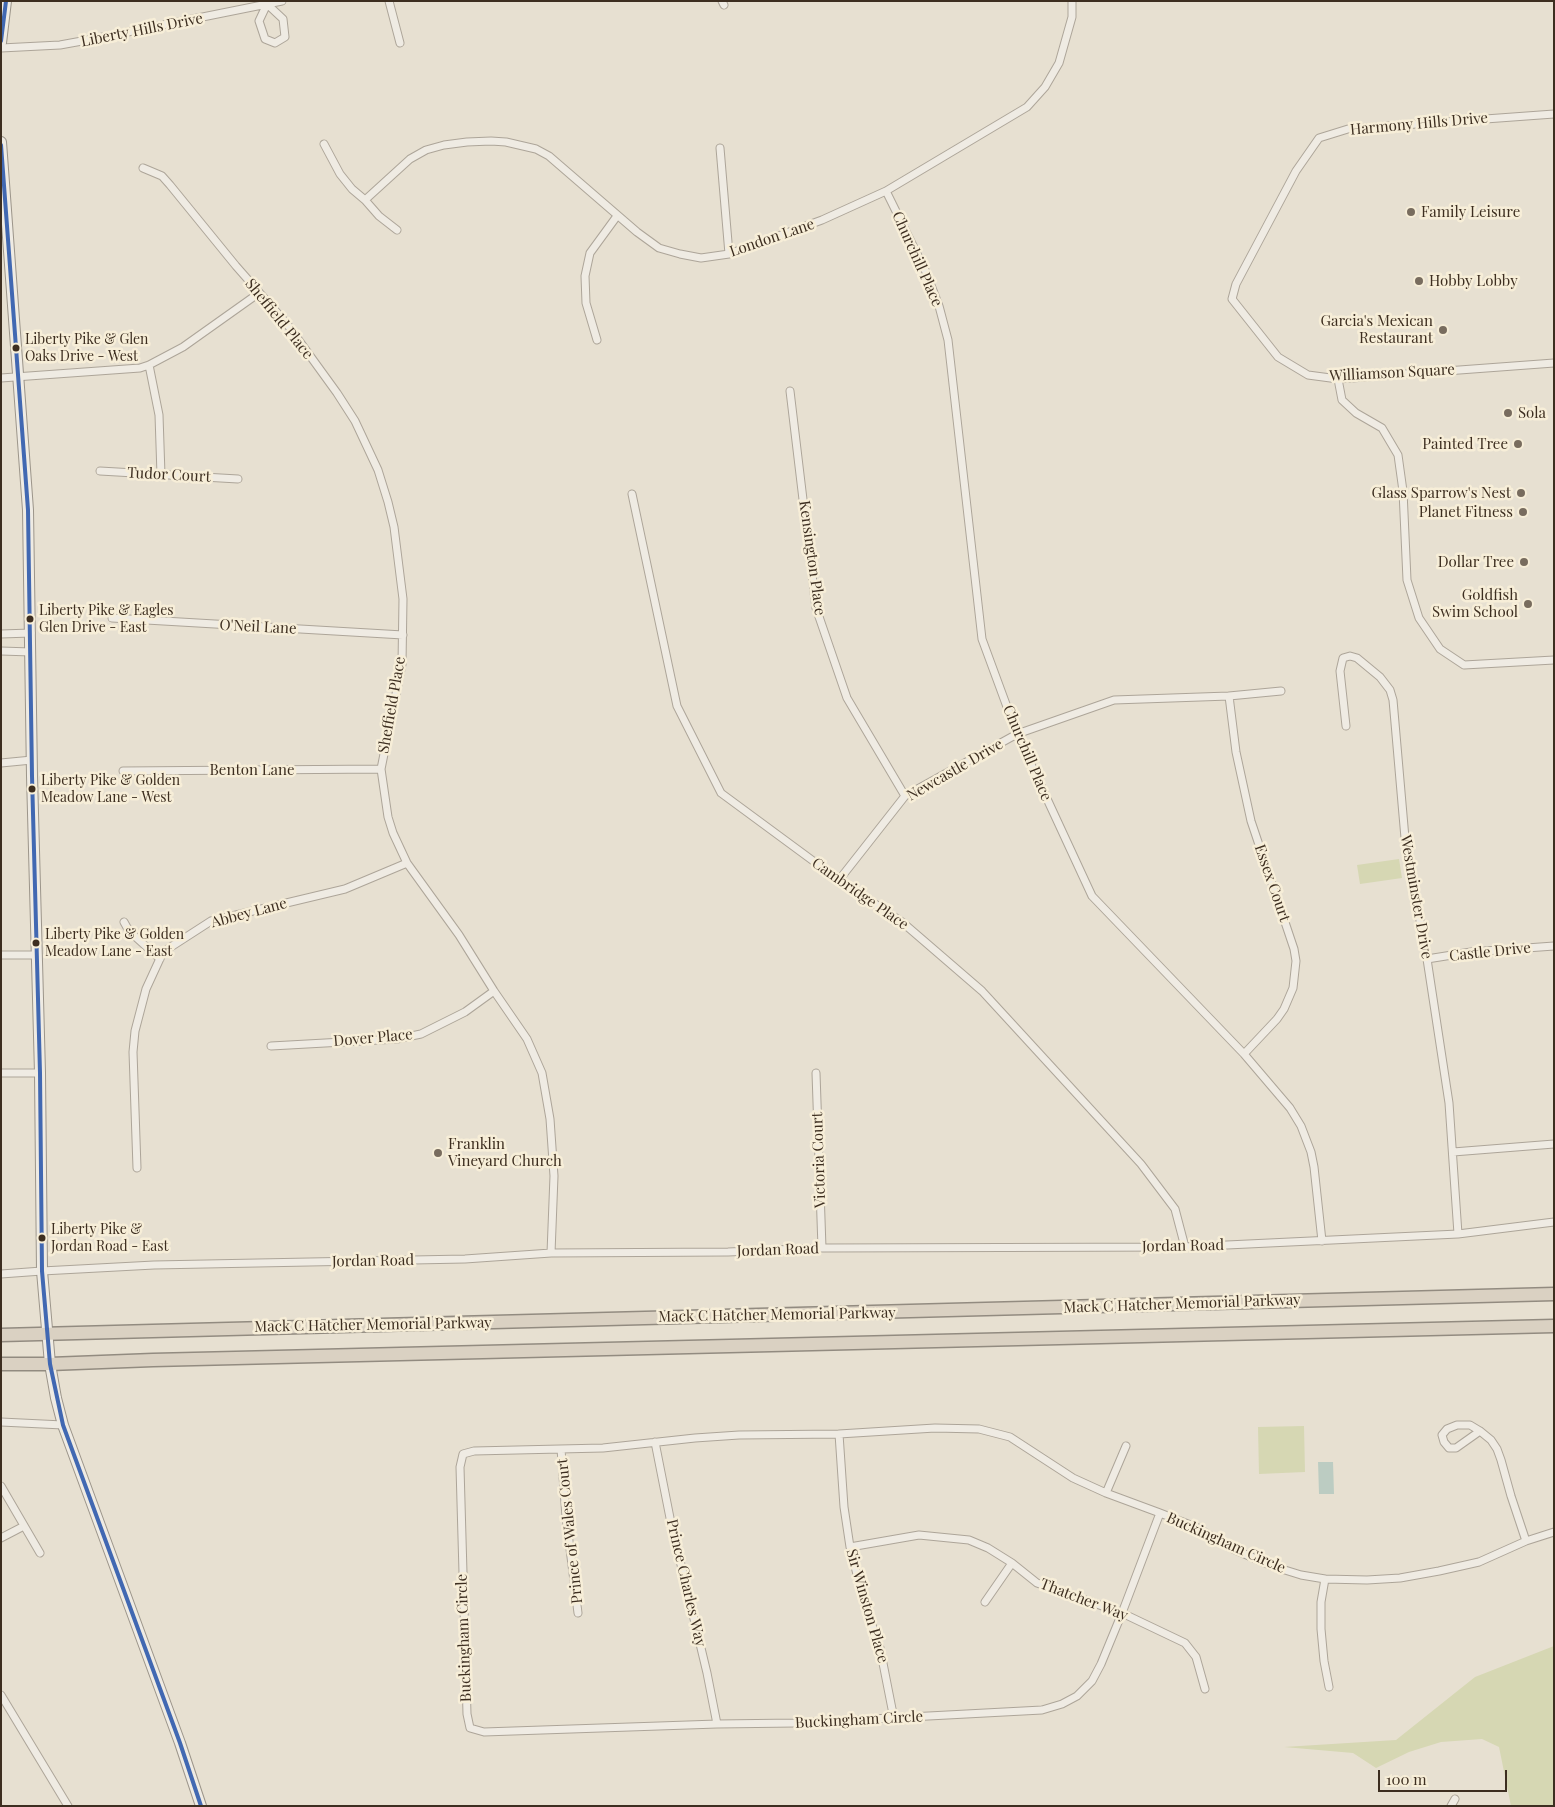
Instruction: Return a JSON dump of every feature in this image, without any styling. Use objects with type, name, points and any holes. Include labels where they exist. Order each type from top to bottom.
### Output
[{"type":"highway","name":"Mack C Hatcher Memorial Parkway","points":[[1,1335],[1554,1294]]},
{"type":"highway","name":"Mack C Hatcher Memorial Parkway","points":[[1,1364],[1554,1326]]},
{"type":"street","points":[[1,43],[6,1]]},
{"type":"street","name":"Liberty Hills Drive","points":[[1,48],[60,45],[205,18],[267,2],[282,1]]},
{"type":"street","points":[[389,1],[400,43]]},
{"type":"street","name":"London Lane","points":[[365,200],[410,159],[426,150],[444,145],[491,141],[506,142],[536,149],[550,156],[617,216],[659,248],[701,258],[729,254],[822,220],[886,190],[1027,107],[1045,87],[1059,63],[1072,17],[1072,1]]},
{"type":"street","points":[[267,2],[283,19],[284,37],[276,43],[265,39],[259,21],[267,2]]},
{"type":"street","name":"Harmony Hills Drive","points":[[1232,300],[1236,284],[1296,171],[1319,138],[1348,129],[1554,114]]},
{"type":"street","points":[[1,142],[28,510],[40,1073],[42,1270],[50,1364],[63,1425],[202,1806]]},
{"type":"street","points":[[324,144],[340,174],[352,189],[397,230]]},
{"type":"street","points":[[720,148],[729,254]]},
{"type":"street","name":"Sheffield Place","points":[[143,168],[162,176],[166,180],[287,324],[355,421],[378,470],[388,502],[398,550],[403,599],[402,664],[381,769],[388,816],[393,833],[407,863],[458,935],[527,1039],[542,1073],[550,1119],[554,1176],[551,1253]]},
{"type":"street","name":"Churchill Place","points":[[886,190],[926,272],[939,306],[948,340],[982,640],[1017,734],[1092,896],[1244,1054],[1290,1108],[1301,1126],[1311,1152],[1314,1167],[1322,1240]]},
{"type":"street","points":[[597,340],[586,303],[584,276],[590,252],[617,216]]},
{"type":"street","points":[[1,378],[140,368],[183,347],[259,293]]},
{"type":"street","name":"Williamson Square","points":[[1232,300],[1278,356],[1308,375],[1338,379],[1554,363]]},
{"type":"street","points":[[149,365],[159,415],[161,475]]},
{"type":"street","points":[[1338,379],[1342,400],[1356,413],[1382,428],[1398,455],[1403,491],[1408,580],[1419,618],[1440,649],[1464,665],[1554,660]]},
{"type":"street","name":"Kensington Place","points":[[790,390],[816,608],[847,698],[905,796]]},
{"type":"street","name":"Tudor Court","points":[[100,471],[238,479]]},
{"type":"street","name":"Cambridge Place","points":[[632,494],[677,706],[721,793],[839,880],[902,922],[982,991],[1142,1164],[1175,1209],[1185,1247]]},
{"type":"street","name":"O'Neil Lane","points":[[112,618],[403,635]]},
{"type":"street","points":[[1,634],[31,633]]},
{"type":"street","points":[[1,651],[31,652]]},
{"type":"street","name":"Westminster Drive","points":[[1346,726],[1340,671],[1343,658],[1350,656],[1357,658],[1380,677],[1390,690],[1393,700],[1405,838],[1427,959],[1449,1103],[1458,1234]]},
{"type":"street","name":"Newcastle Drive","points":[[839,880],[905,796],[1017,734],[1114,700],[1229,696],[1281,691]]},
{"type":"street","name":"Essex Court","points":[[1229,696],[1236,752],[1251,821],[1294,949],[1296,961],[1293,988],[1284,1009],[1267,1031],[1244,1054]]},
{"type":"street","points":[[1,763],[32,760]]},
{"type":"street","name":"Benton Lane","points":[[123,771],[381,769]]},
{"type":"street","name":"Abbey Lane","points":[[137,1168],[133,1052],[135,1031],[146,989],[163,952],[210,921],[345,889],[407,863]]},
{"type":"street","points":[[124,922],[129,931],[160,959]]},
{"type":"street","name":"Castle Drive","points":[[1427,959],[1471,952],[1554,946]]},
{"type":"street","points":[[1,955],[37,955]]},
{"type":"street","name":"Dover Place","points":[[271,1046],[397,1039],[421,1034],[464,1012],[494,991]]},
{"type":"street","name":"Victoria Court","points":[[816,1072],[822,1248]]},
{"type":"street","points":[[1,1074],[40,1073]]},
{"type":"street","points":[[1453,1152],[1554,1144]]},
{"type":"street","name":"Jordan Road","points":[[1,1274],[42,1270],[154,1265],[465,1259],[551,1253],[728,1252],[822,1248],[1185,1247],[1458,1234],[1554,1222]]},
{"type":"street","points":[[1,1422],[63,1425]]},
{"type":"street","points":[[1480,1431],[1456,1448],[1449,1448],[1444,1442],[1442,1435],[1447,1429],[1457,1425],[1470,1425],[1480,1431],[1491,1440],[1497,1449],[1526,1541]]},
{"type":"street","name":"Buckingham Circle","points":[[1160,1513],[1101,1664],[1092,1681],[1077,1696],[1062,1704],[1042,1710],[1023,1712],[796,1723],[484,1732],[470,1728],[466,1714],[460,1467],[463,1454],[474,1451],[604,1448],[739,1435],[839,1434],[935,1428],[979,1429],[1010,1437],[1073,1478],[1106,1493],[1160,1513],[1198,1528],[1233,1549],[1272,1566],[1301,1575],[1325,1579],[1367,1580],[1400,1578],[1439,1571],[1479,1562],[1526,1541],[1554,1532]]},
{"type":"street","name":"Sir Winston Place","points":[[839,1434],[844,1507],[850,1548],[864,1602],[880,1648],[894,1719]]},
{"type":"street","name":"Prince Charles Way","points":[[655,1442],[717,1724]]},
{"type":"street","points":[[1106,1493],[1126,1446]]},
{"type":"street","name":"Prince of Wales Court","points":[[561,1449],[566,1517],[578,1613]]},
{"type":"street","points":[[1,1486],[40,1553]]},
{"type":"street","points":[[1,1538],[24,1526]]},
{"type":"street","name":"Thatcher Way","points":[[850,1548],[919,1535],[945,1536],[969,1540],[988,1548],[1012,1563],[1037,1583],[1122,1613],[1185,1643],[1196,1657],[1205,1689]]},
{"type":"street","points":[[985,1602],[1012,1563]]},
{"type":"street","points":[[1325,1579],[1321,1602],[1321,1629],[1329,1687]]},
{"type":"street","points":[[1,1696],[68,1806]]},
{"type":"green space","points":[[1399,859],[1402,878],[1360,884],[1357,865]]},
{"type":"green space","points":[[1304,1426],[1305,1472],[1259,1474],[1258,1427]]},
{"type":"green space","points":[[1554,1646],[1554,1806],[1511,1806],[1499,1747],[1482,1739],[1441,1742],[1409,1752],[1376,1768],[1353,1753],[1284,1747],[1396,1740],[1475,1677]]},
{"type":"shaded area","points":[[1318,1462],[1333,1462],[1334,1494],[1319,1494]]},
{"type":"transit line","points":[[1,41],[6,1]]},
{"type":"transit line","points":[[1,145],[28,510],[32,776],[40,1073],[42,1271],[50,1364],[63,1425],[180,1743],[201,1806]]},
{"type":"place","name":"Family Leisure","points":[[1411,212]]},
{"type":"place","name":"Hobby Lobby","points":[[1419,281]]},
{"type":"place","name":"Garcia's Mexican Restaurant","points":[[1443,330]]},
{"type":"place","name":"Liberty Pike & Glen Oaks Drive - West","points":[[16,348]]},
{"type":"place","name":"Sola","points":[[1508,413]]},
{"type":"place","name":"Painted Tree","points":[[1518,444]]},
{"type":"place","name":"Glass Sparrow's Nest","points":[[1521,493]]},
{"type":"place","name":"Planet Fitness","points":[[1523,512]]},
{"type":"place","name":"Dollar Tree","points":[[1524,562]]},
{"type":"place","name":"Goldfish Swim School","points":[[1528,604]]},
{"type":"place","name":"Liberty Pike & Eagles Glen Drive - East","points":[[30,619]]},
{"type":"place","name":"Liberty Pike & Golden Meadow Lane - West","points":[[32,789]]},
{"type":"place","name":"Liberty Pike & Golden Meadow Lane - East","points":[[36,943]]},
{"type":"place","name":"Franklin Vineyard Church","points":[[438,1153]]},
{"type":"place","name":"Liberty Pike & Jordan Road - East","points":[[42,1238]]}]
